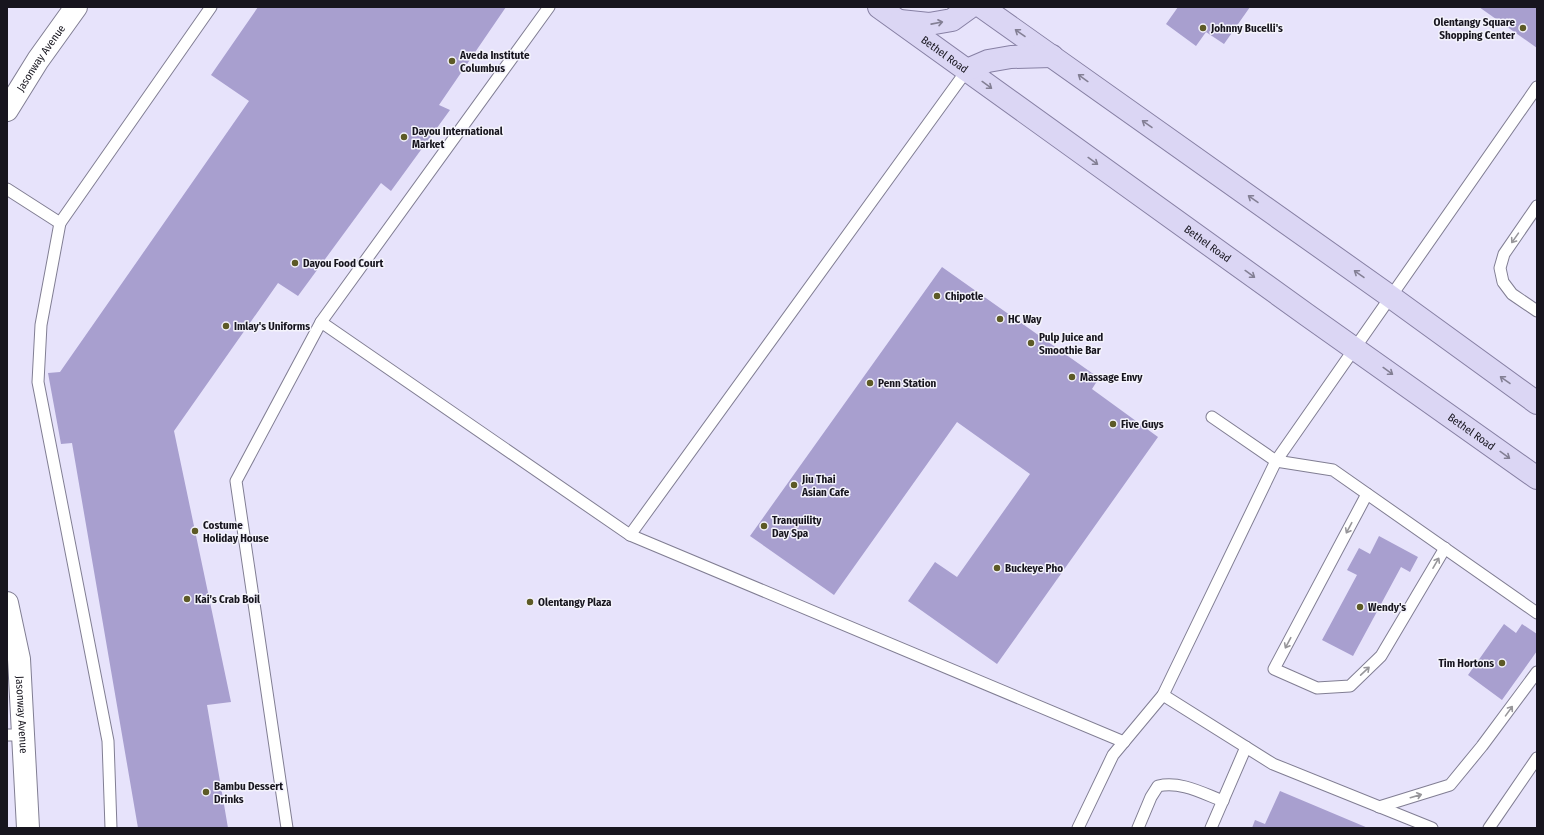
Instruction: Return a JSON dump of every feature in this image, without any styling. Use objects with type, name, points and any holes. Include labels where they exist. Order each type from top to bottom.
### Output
[{"type":"main road","name":"Bethel Road","points":[[879,7],[1307,315],[1356,348],[1537,478]]},
{"type":"main road","points":[[899,21],[929,24],[952,20],[970,7]]},
{"type":"main road","points":[[982,7],[1391,297],[1537,403]]},
{"type":"main road","points":[[967,70],[988,61],[1011,57],[1052,56]]},
{"type":"street","name":"Jasonway Avenue","points":[[7,110],[38,60],[76,7]]},
{"type":"street","name":"Jasonway Avenue","points":[[7,603],[19,659],[15,735],[28,828]]},
{"type":"lane","points":[[111,828],[108,741],[38,382],[41,326],[60,223],[211,7]]},
{"type":"lane","points":[[287,828],[236,481],[321,322],[549,7]]},
{"type":"lane","points":[[630,535],[967,70]]},
{"type":"lane","points":[[1078,828],[1113,755],[1163,695],[1276,461],[1537,87]]},
{"type":"lane","points":[[7,189],[60,223]]},
{"type":"lane","points":[[1537,206],[1504,254],[1500,268],[1503,282],[1512,294],[1537,311]]},
{"type":"lane","points":[[321,322],[630,535],[1124,742]]},
{"type":"lane","points":[[1212,417],[1276,461],[1333,470],[1537,613]]},
{"type":"lane","points":[[1367,494],[1274,669],[1317,688],[1350,686],[1381,656],[1445,548]]},
{"type":"lane","points":[[1379,807],[1450,785],[1482,746],[1537,672]]},
{"type":"lane","points":[[1163,695],[1273,764],[1432,828]]},
{"type":"lane","points":[[1211,828],[1246,747]]},
{"type":"lane","points":[[1489,828],[1537,758]]},
{"type":"lane","points":[[1138,828],[1151,797],[1158,786],[1169,784],[1183,786],[1223,801]]},
{"type":"building","points":[[258,7],[506,7],[439,105],[450,110],[391,191],[381,183],[298,296],[278,283],[174,431],[231,702],[207,705],[228,828],[138,828],[72,443],[61,444],[48,373],[60,372],[249,101],[211,75]]},
{"type":"building","name":"Johnny Bucelli's","points":[[1178,7],[1250,7],[1224,44],[1206,32],[1196,46],[1166,24]]},
{"type":"building","name":"Olentangy Square Shopping Center","points":[[1479,7],[1537,7],[1537,48]]},
{"type":"building","points":[[942,267],[1099,378],[1092,389],[1158,437],[997,664],[908,601],[935,562],[957,577],[1030,474],[957,422],[834,595],[750,536]]},
{"type":"building","name":"Wendy's","points":[[1379,536],[1418,557],[1410,572],[1401,567],[1353,656],[1322,640],[1357,575],[1347,570],[1359,548],[1370,554]]},
{"type":"building","name":"Tim Hortons","points":[[1504,624],[1516,633],[1522,624],[1537,634],[1537,651],[1502,700],[1468,675]]},
{"type":"building","points":[[1280,791],[1368,828],[1252,828],[1255,820],[1265,824]]},
{"type":"place","name":"Johnny Bucelli's","points":[[1203,28]]},
{"type":"place","name":"Olentangy Square Shopping Center","points":[[1523,28]]},
{"type":"place","name":"Aveda Institute Columbus","points":[[452,61]]},
{"type":"place","name":"Dayou International Market","points":[[404,137]]},
{"type":"place","name":"Dayou Food Court","points":[[295,263]]},
{"type":"place","name":"Chipotle","points":[[937,296]]},
{"type":"place","name":"HC Way","points":[[1000,319]]},
{"type":"place","name":"Imlay's Uniforms","points":[[226,326]]},
{"type":"place","name":"Pulp Juice and Smoothie Bar","points":[[1031,343]]},
{"type":"place","name":"Massage Envy","points":[[1072,377]]},
{"type":"place","name":"Penn Station","points":[[870,383]]},
{"type":"place","name":"Five Guys","points":[[1113,424]]},
{"type":"place","name":"Jiu Thai Asian Cafe","points":[[794,485]]},
{"type":"place","name":"Tranquility Day Spa","points":[[764,526]]},
{"type":"place","name":"Costume Holiday House","points":[[195,531]]},
{"type":"place","name":"Buckeye Pho","points":[[997,568]]},
{"type":"place","name":"Kai’s Crab Boil","points":[[187,599]]},
{"type":"place","name":"Olentangy Plaza","points":[[530,602]]},
{"type":"place","name":"Wendy's","points":[[1360,607]]},
{"type":"place","name":"Tim Hortons","points":[[1502,663]]},
{"type":"place","name":"Bambu Dessert Drinks","points":[[206,792]]}]
